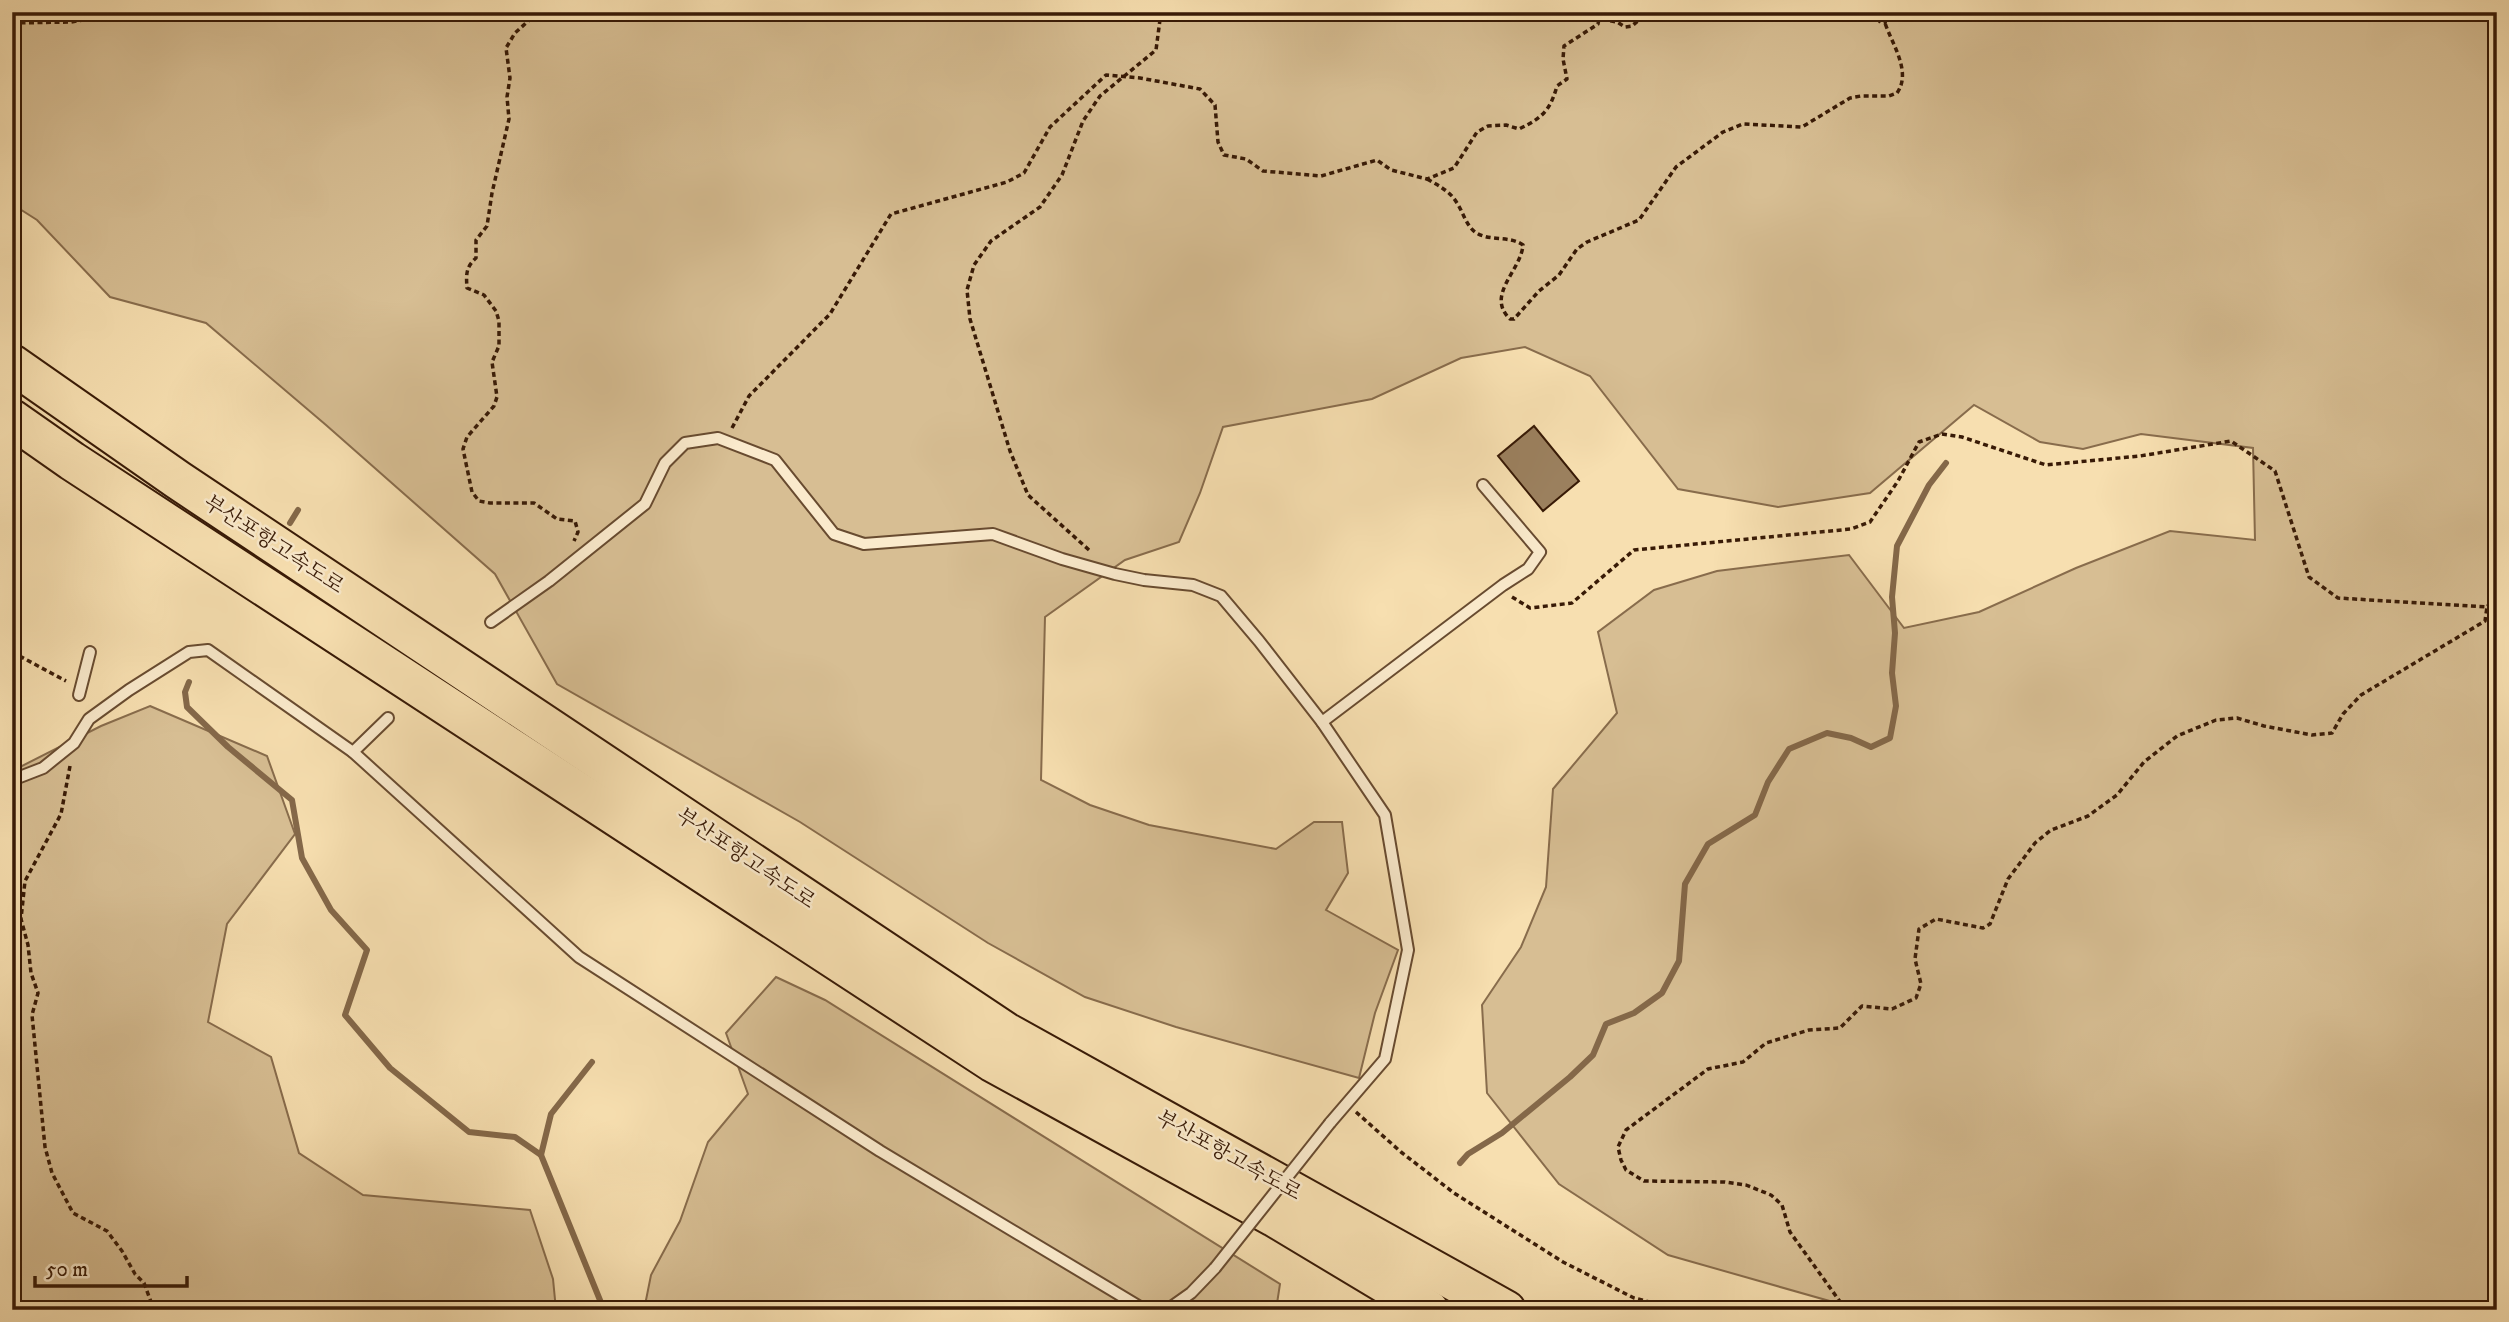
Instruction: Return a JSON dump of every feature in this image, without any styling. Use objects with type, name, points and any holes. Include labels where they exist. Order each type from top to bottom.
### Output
[{"type":"highway","name":"부산포항고속도로","points":[[12,364],[178,480],[1006,1032],[1506,1310]]},
{"type":"highway","name":"부산포항고속도로","points":[[12,419],[72,461],[992,1062],[1274,1217],[1429,1310]]},
{"type":"lane","points":[[491,622],[550,581],[645,504],[665,463],[685,443],[718,438],[775,460],[834,534],[864,544],[993,534],[1062,559],[1115,574],[1193,585],[1221,596],[1322,722],[1385,815],[1408,950],[1385,1059],[1330,1123],[1215,1268],[1191,1293],[1167,1310]]},
{"type":"lane","points":[[1322,722],[1497,589],[1528,569],[1540,552],[1483,485]]},
{"type":"lane","points":[[12,780],[43,768],[75,743],[89,719],[129,690],[189,652],[208,650],[353,751],[579,957],[880,1151],[1145,1310]]},
{"type":"lane","points":[[79,695],[90,652]]},
{"type":"lane","points":[[353,751],[388,718]]},
{"type":"path","points":[[12,23],[71,22],[118,14],[160,17],[172,12]]},
{"type":"path","points":[[538,12],[515,33],[506,48],[510,78],[507,97],[509,119],[487,226],[476,240],[476,258],[468,265],[466,276],[467,288],[484,295],[496,311],[499,321],[499,346],[492,362],[497,397],[494,406],[475,427],[463,449],[472,492],[479,500],[490,503],[534,503],[557,519],[575,521],[578,532],[550,581]]},
{"type":"path","points":[[1115,574],[1028,495],[1010,451],[981,357],[970,319],[967,290],[974,265],[991,241],[1040,207],[1062,175],[1083,121],[1100,96],[1156,50],[1161,12]]},
{"type":"path","points":[[1427,179],[1454,168],[1477,132],[1488,126],[1506,125],[1519,130],[1538,120],[1551,104],[1557,86],[1567,79],[1563,59],[1564,47],[1598,24],[1599,19],[1617,22],[1625,27],[1632,26],[1648,12]]},
{"type":"path","points":[[1872,12],[1881,23],[1885,23]]},
{"type":"path","points":[[725,441],[750,396],[830,314],[891,214],[1007,182],[1024,173],[1050,127],[1106,75],[1200,89],[1215,105],[1218,142],[1224,155],[1245,159],[1263,170],[1321,176],[1377,160],[1391,170],[1427,179],[1442,187],[1453,197],[1475,232],[1523,245],[1522,253],[1500,299],[1503,313],[1514,319],[1539,291],[1559,275],[1577,249],[1587,242],[1639,220],[1676,167],[1723,132],[1743,124],[1802,127],[1850,98],[1889,96],[1897,93],[1903,81],[1902,70],[1885,23],[1888,12]]},
{"type":"path","points":[[1497,589],[1530,608],[1572,603],[1634,550],[1852,530],[1870,522],[1898,481],[1919,442],[1942,434],[1962,437],[2046,465],[2140,456],[2231,440],[2275,471],[2309,577],[2338,598],[2487,607]]},
{"type":"path","points":[[2497,470],[2489,499],[2497,550]]},
{"type":"path","points":[[1846,1310],[1790,1232],[1782,1205],[1771,1195],[1746,1185],[1725,1182],[1644,1181],[1626,1170],[1621,1160],[1618,1147],[1626,1130],[1708,1069],[1743,1062],[1766,1043],[1809,1030],[1840,1028],[1862,1006],[1892,1009],[1916,998],[1922,985],[1915,959],[1919,929],[1936,919],[1983,928],[1990,924],[2008,879],[2035,843],[2051,830],[2088,816],[2117,795],[2144,762],[2177,736],[2216,720],[2237,718],[2312,735],[2332,733],[2343,714],[2361,695],[2485,621],[2487,607],[2497,593]]},
{"type":"path","points":[[12,652],[70,682],[79,695]]},
{"type":"path","points":[[75,743],[61,814],[25,881],[22,901],[21,919],[28,945],[31,973],[38,993],[32,1015],[45,1147],[52,1173],[73,1213],[107,1231],[135,1274],[144,1283],[154,1310]]},
{"type":"path","points":[[1347,1103],[1401,1152],[1454,1194],[1563,1262],[1634,1298],[1681,1310]]},
{"type":"path","points":[[1300,1310],[1307,1305],[1333,1310]]},
{"type":"shaded area","points":[[12,12],[2497,12],[2497,1310],[1846,1310],[1840,1304],[1668,1255],[1559,1184],[1487,1093],[1482,1005],[1521,947],[1546,887],[1553,789],[1617,713],[1598,632],[1654,590],[1717,571],[1849,555],[1904,628],[1979,612],[2076,568],[2170,531],[2255,540],[2253,448],[2141,434],[2083,449],[2040,442],[1974,405],[1870,493],[1778,507],[1678,489],[1590,376],[1525,347],[1461,358],[1372,399],[1223,427],[1200,493],[1179,542],[1125,560],[1045,617],[1041,780],[1090,805],[1149,825],[1276,849],[1314,822],[1342,822],[1348,873],[1326,910],[1398,950],[1375,1013],[1359,1078],[1176,1027],[1085,997],[988,943],[800,822],[557,684],[495,574],[326,425],[206,323],[110,297],[37,220],[12,204]]},
{"type":"shaded area","points":[[150,706],[267,756],[295,834],[227,924],[208,1022],[271,1057],[299,1153],[363,1195],[530,1210],[553,1279],[556,1310],[12,1310],[12,771],[101,726]]},
{"type":"shaded area","points":[[776,977],[825,1000],[1280,1284],[1276,1310],[644,1310],[651,1275],[680,1221],[708,1142],[748,1094],[726,1033]]},
{"type":"building","points":[[1534,426],[1579,481],[1543,511],[1498,456]]},
{"type":"waterway","points":[[1460,1163],[1468,1154],[1502,1133],[1570,1077],[1593,1055],[1606,1024],[1634,1013],[1662,993],[1679,961],[1685,884],[1708,844],[1755,815],[1768,782],[1789,749],[1827,733],[1851,738],[1871,747],[1890,738],[1896,706],[1892,673],[1895,633],[1892,597],[1897,546],[1929,485],[1946,463]]},
{"type":"waterway","points":[[290,523],[298,510]]},
{"type":"waterway","points":[[189,682],[185,692],[187,707],[228,747],[292,800],[302,858],[331,910],[367,950],[345,1015],[390,1068],[469,1132],[515,1137],[541,1155]]},
{"type":"waterway","points":[[592,1062],[551,1114],[541,1155],[604,1310]]}]
